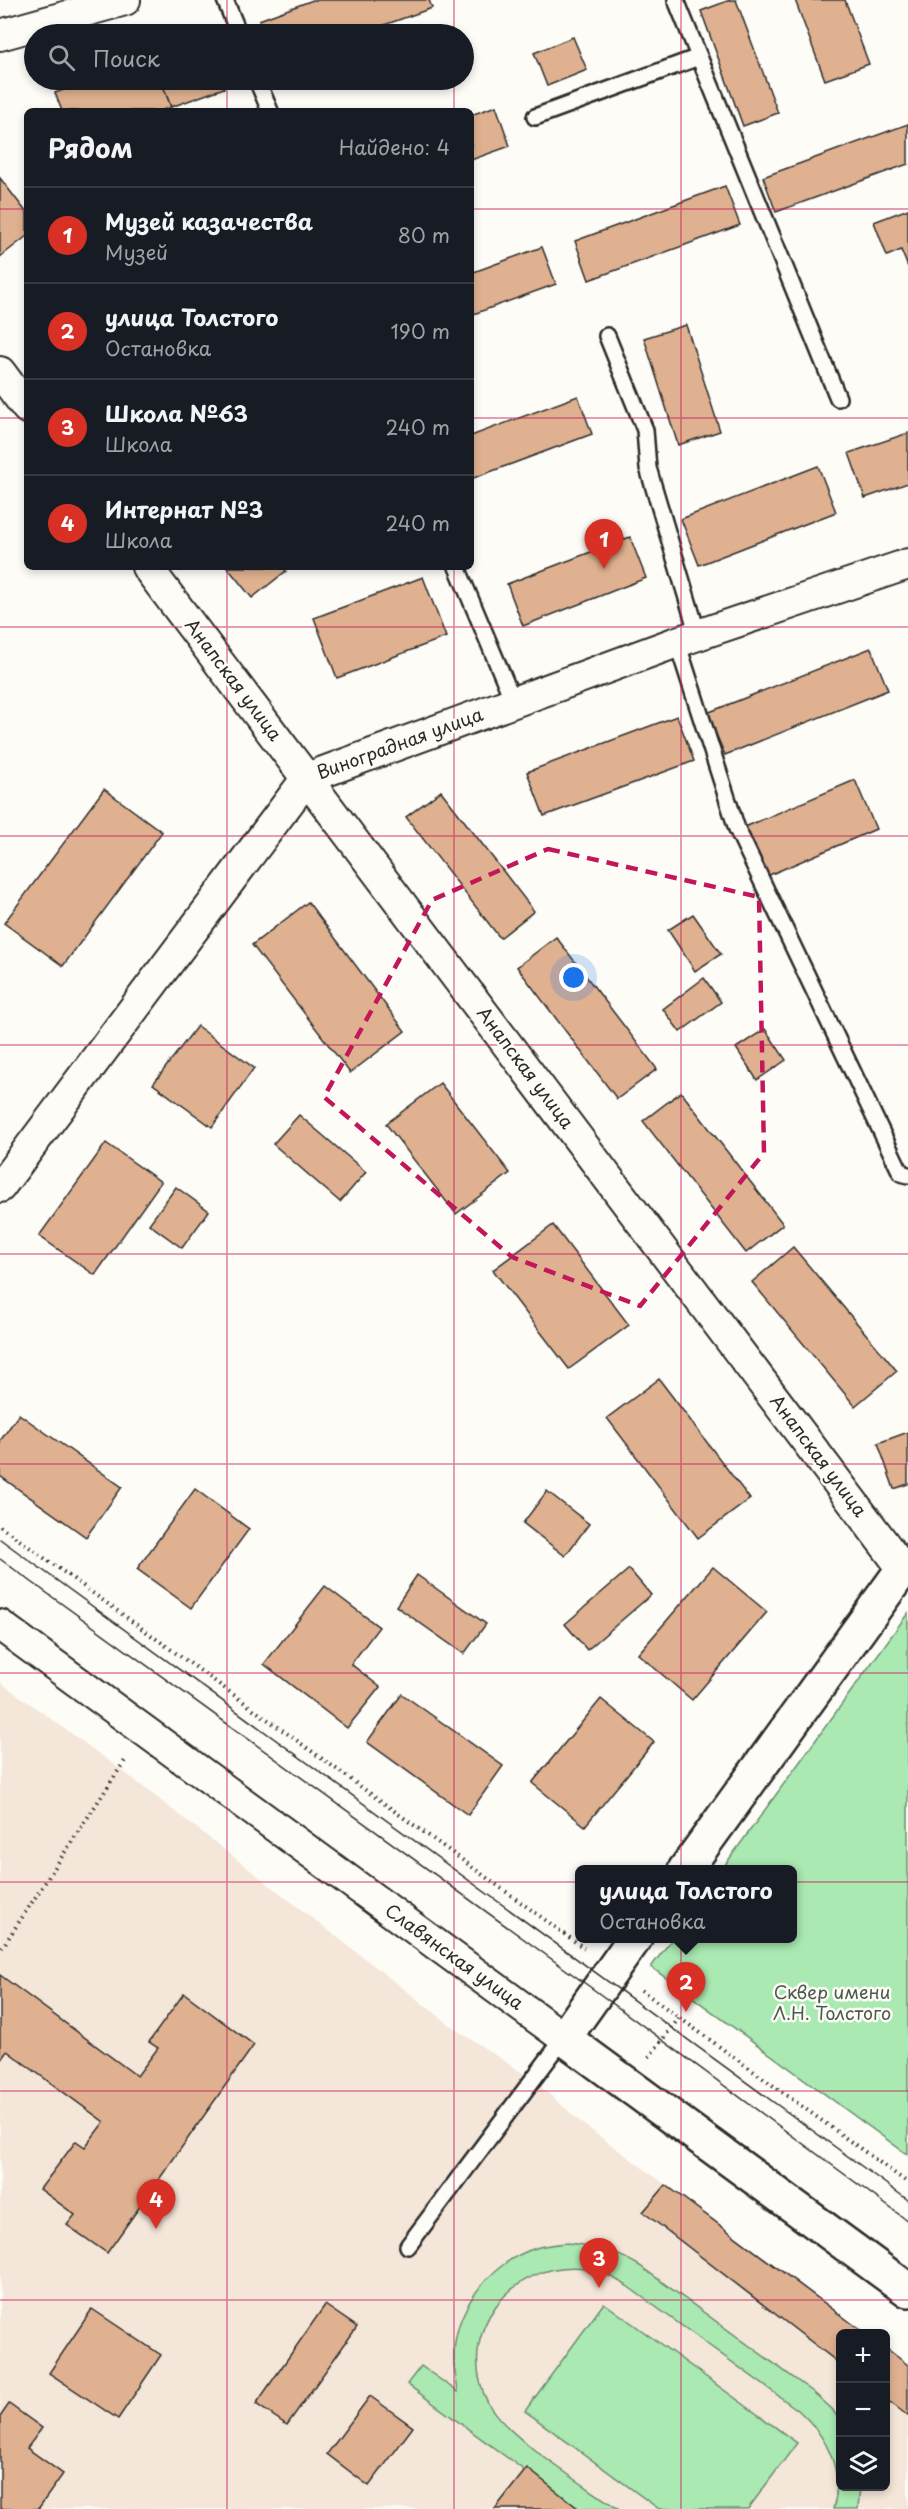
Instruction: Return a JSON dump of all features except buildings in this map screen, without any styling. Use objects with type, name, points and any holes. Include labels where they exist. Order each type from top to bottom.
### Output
[{"type":"street","points":[[39,24],[125,0]]},
{"type":"street","points":[[0,35],[24,28]]},
{"type":"street","points":[[0,372],[24,404]]},
{"type":"street","name":"Виноградная улица","points":[[0,1187],[307,778],[688,638],[908,564]]},
{"type":"street","name":"Анапская улица","points":[[149,570],[905,1568]]},
{"type":"street","points":[[688,1865],[905,1568]]},
{"type":"street","name":"Славянская улица","points":[[0,1625],[908,2290]]},
{"type":"street","points":[[564,2037],[631,1943]]},
{"type":"lane","points":[[225,0],[235,24]]},
{"type":"lane","points":[[676,0],[838,398]]},
{"type":"lane","points":[[534,117],[699,57]]},
{"type":"lane","points":[[261,90],[269,108]]},
{"type":"lane","points":[[607,336],[645,430],[648,468],[688,638],[737,829],[901,1173],[908,1175]]},
{"type":"lane","points":[[458,570],[514,703]]},
{"type":"lane","points":[[408,2246],[564,2037]]},
{"type":"path","points":[[0,1526],[575,1942]]},
{"type":"path","points":[[2,1948],[127,1759]]},
{"type":"path","points":[[577,1943],[908,2183]]},
{"type":"highlighted area","points":[[548,849],[759,897],[764,1153],[640,1306],[512,1257],[324,1097],[432,900]]},
{"type":"shaded area","points":[[0,1682],[120,1769],[458,2031],[532,2079],[584,2125],[666,2185],[643,2213],[836,2361],[836,2491],[890,2491],[890,2402],[908,2416],[908,2509],[0,2509]]},
{"type":"green space","name":"Сквер имени Л.Н. Толстого","points":[[908,1613],[908,2155],[651,1967],[669,1943],[797,1943],[797,1865],[725,1865]]},
{"type":"green space","points":[[566,2243],[586,2245],[622,2256],[640,2266],[813,2392],[836,2415],[836,2474],[825,2442],[798,2410],[627,2286],[592,2269],[559,2268],[534,2276],[513,2289],[496,2306],[484,2328],[478,2352],[479,2377],[488,2403],[512,2431],[547,2460],[618,2509],[577,2509],[407,2384],[421,2366],[458,2392],[454,2365],[455,2345],[466,2308],[489,2277],[504,2264],[539,2247]]},
{"type":"green space","points":[[604,2303],[797,2443],[748,2509],[659,2509],[525,2411]]},
{"type":"green space","points":[[836,2491],[860,2491],[858,2509],[833,2509]]},
{"type":"tram line","points":[[0,1539],[908,2200]]},
{"type":"tram line","points":[[0,1559],[597,1992],[908,2221]]},
{"type":"place","name":"Музей казачества","points":[[604,569]]},
{"type":"place","name":"улица Толстого","points":[[686,2012]]},
{"type":"place","name":"Интернат №3","points":[[156,2229]]},
{"type":"place","name":"Школа №63","points":[[599,2288]]}]
